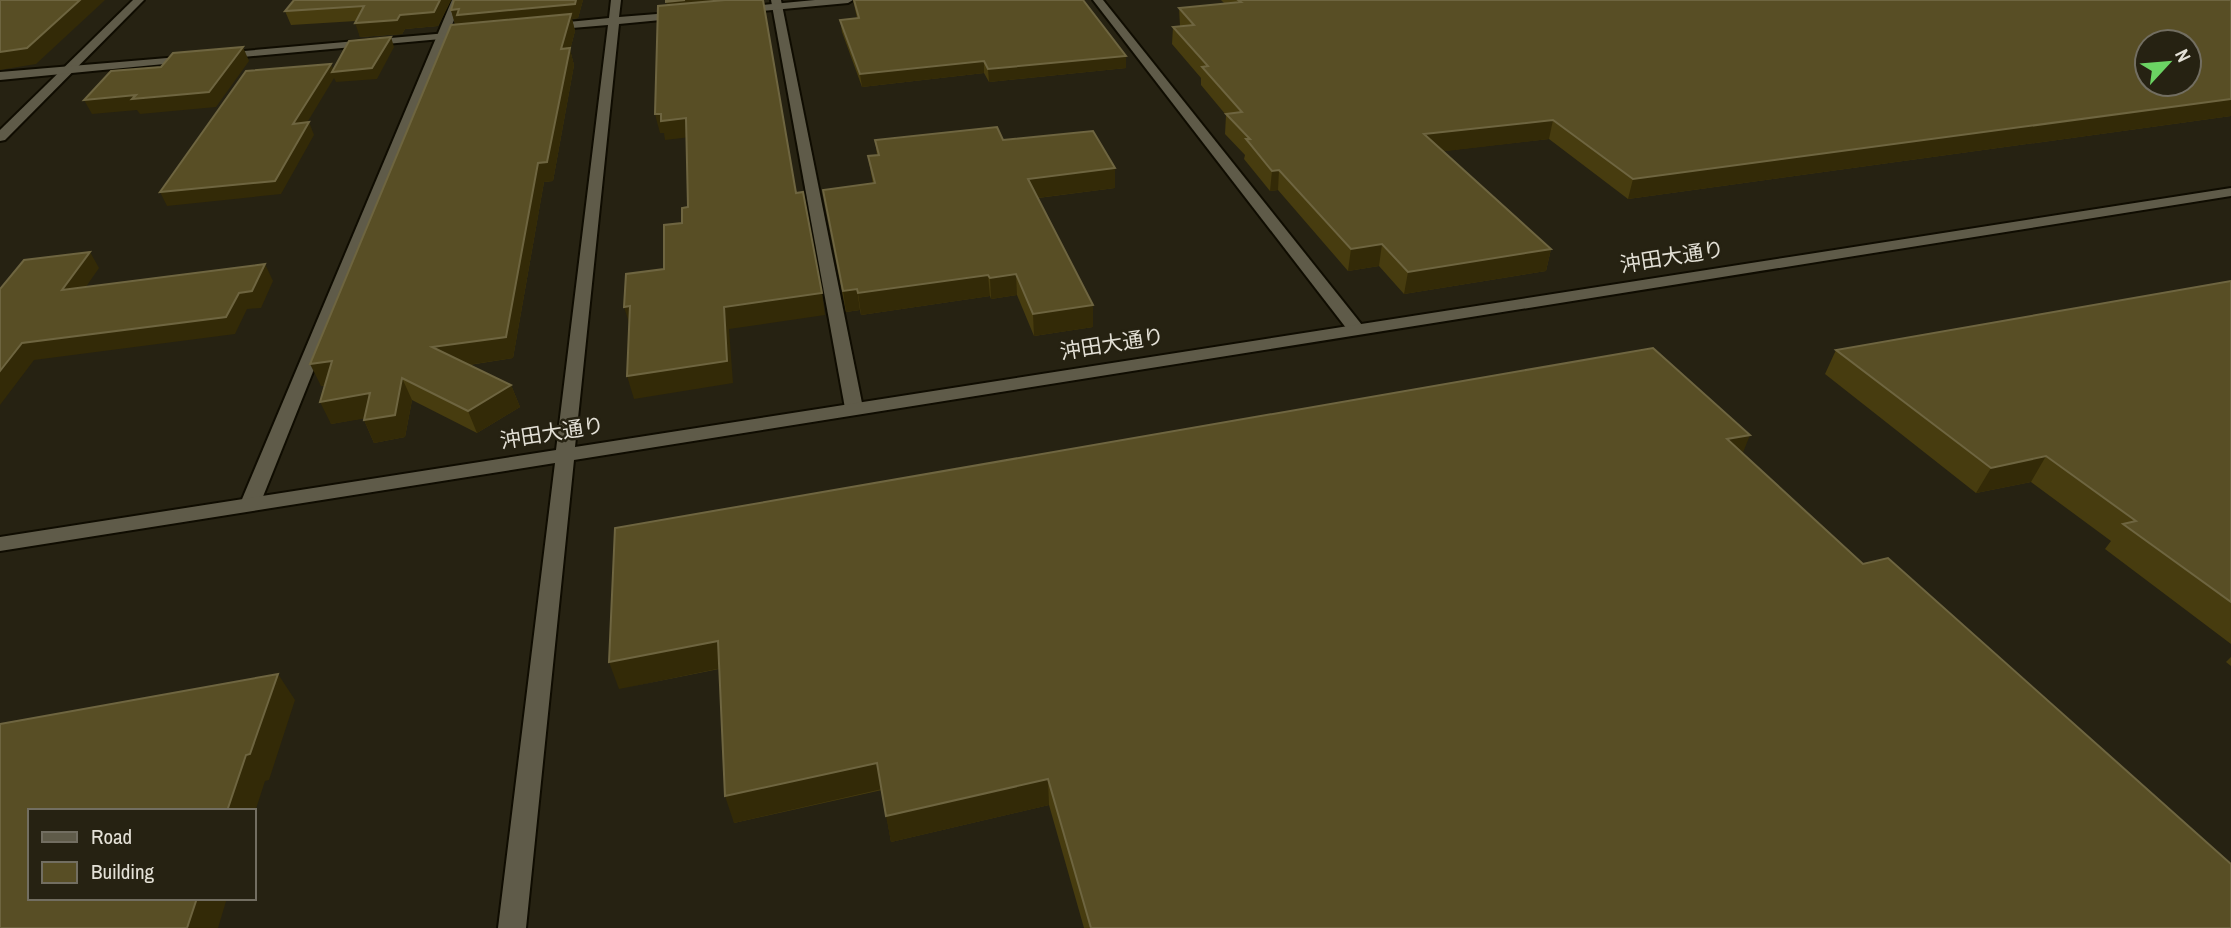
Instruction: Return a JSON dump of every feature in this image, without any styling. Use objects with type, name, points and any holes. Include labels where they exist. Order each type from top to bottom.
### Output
[{"type":"street","points":[[0,137],[139,0]]},
{"type":"street","points":[[250,504],[457,0]]},
{"type":"street","points":[[512,928],[616,0]]},
{"type":"street","points":[[723,11],[777,3],[848,0]]},
{"type":"street","points":[[1098,0],[1356,329]]},
{"type":"street","points":[[777,3],[854,408]]},
{"type":"street","points":[[534,28],[696,13]]},
{"type":"street","points":[[0,76],[481,33]]},
{"type":"street","name":"沖田大通り","points":[[0,544],[2231,192]]},
{"type":"building","points":[[0,0],[80,0],[27,48],[0,52]]},
{"type":"building","points":[[294,0],[440,0],[434,12],[400,15],[397,20],[355,23],[364,6],[285,11]]},
{"type":"building","points":[[454,0],[576,0],[575,4],[457,15],[459,9],[451,10]]},
{"type":"building","points":[[725,0],[763,0],[796,193],[803,192],[822,293],[724,307],[727,361],[627,376],[630,306],[624,307],[626,274],[664,269],[664,225],[682,223],[682,208],[688,207],[686,118],[661,121],[661,114],[655,114],[658,6]]},
{"type":"building","points":[[854,0],[1083,0],[1126,56],[988,69],[984,61],[860,74],[840,20],[859,18]]},
{"type":"building","points":[[1238,0],[2231,0],[2231,99],[1633,179],[1553,120],[1424,134],[1551,249],[1408,272],[1382,244],[1351,249],[1279,170],[1272,171],[1246,139],[1250,139],[1226,114],[1242,112],[1202,67],[1208,66],[1173,27],[1194,25],[1179,8],[1241,2]]},
{"type":"building","points":[[571,14],[561,49],[570,48],[547,162],[538,163],[506,337],[432,347],[511,385],[468,411],[402,378],[395,415],[364,420],[370,393],[320,402],[332,361],[310,364],[451,25]]},
{"type":"building","points":[[391,37],[372,68],[332,72],[349,41]]},
{"type":"building","points":[[243,47],[209,92],[84,100],[111,71],[161,67],[173,53]]},
{"type":"building","points":[[331,64],[293,124],[309,122],[275,181],[160,192],[246,71]]},
{"type":"building","points":[[997,127],[1003,140],[1093,131],[1115,168],[1028,179],[1093,305],[1033,314],[1016,274],[990,278],[988,275],[858,293],[857,289],[843,291],[823,190],[875,183],[868,156],[879,155],[875,140]]},
{"type":"building","points":[[90,252],[62,290],[265,264],[252,291],[239,293],[226,317],[22,343],[0,371],[0,289],[24,260]]},
{"type":"building","points":[[2231,281],[2231,602],[2123,524],[2136,521],[2046,456],[1991,468],[1836,350]]},
{"type":"building","points":[[1653,348],[1750,435],[1727,439],[1863,564],[1888,558],[2231,864],[2231,928],[1091,928],[1048,779],[886,816],[877,763],[725,796],[718,641],[609,662],[615,528]]},
{"type":"building","points":[[278,674],[228,809],[28,809],[28,900],[196,900],[187,928],[0,928],[0,724]]}]
